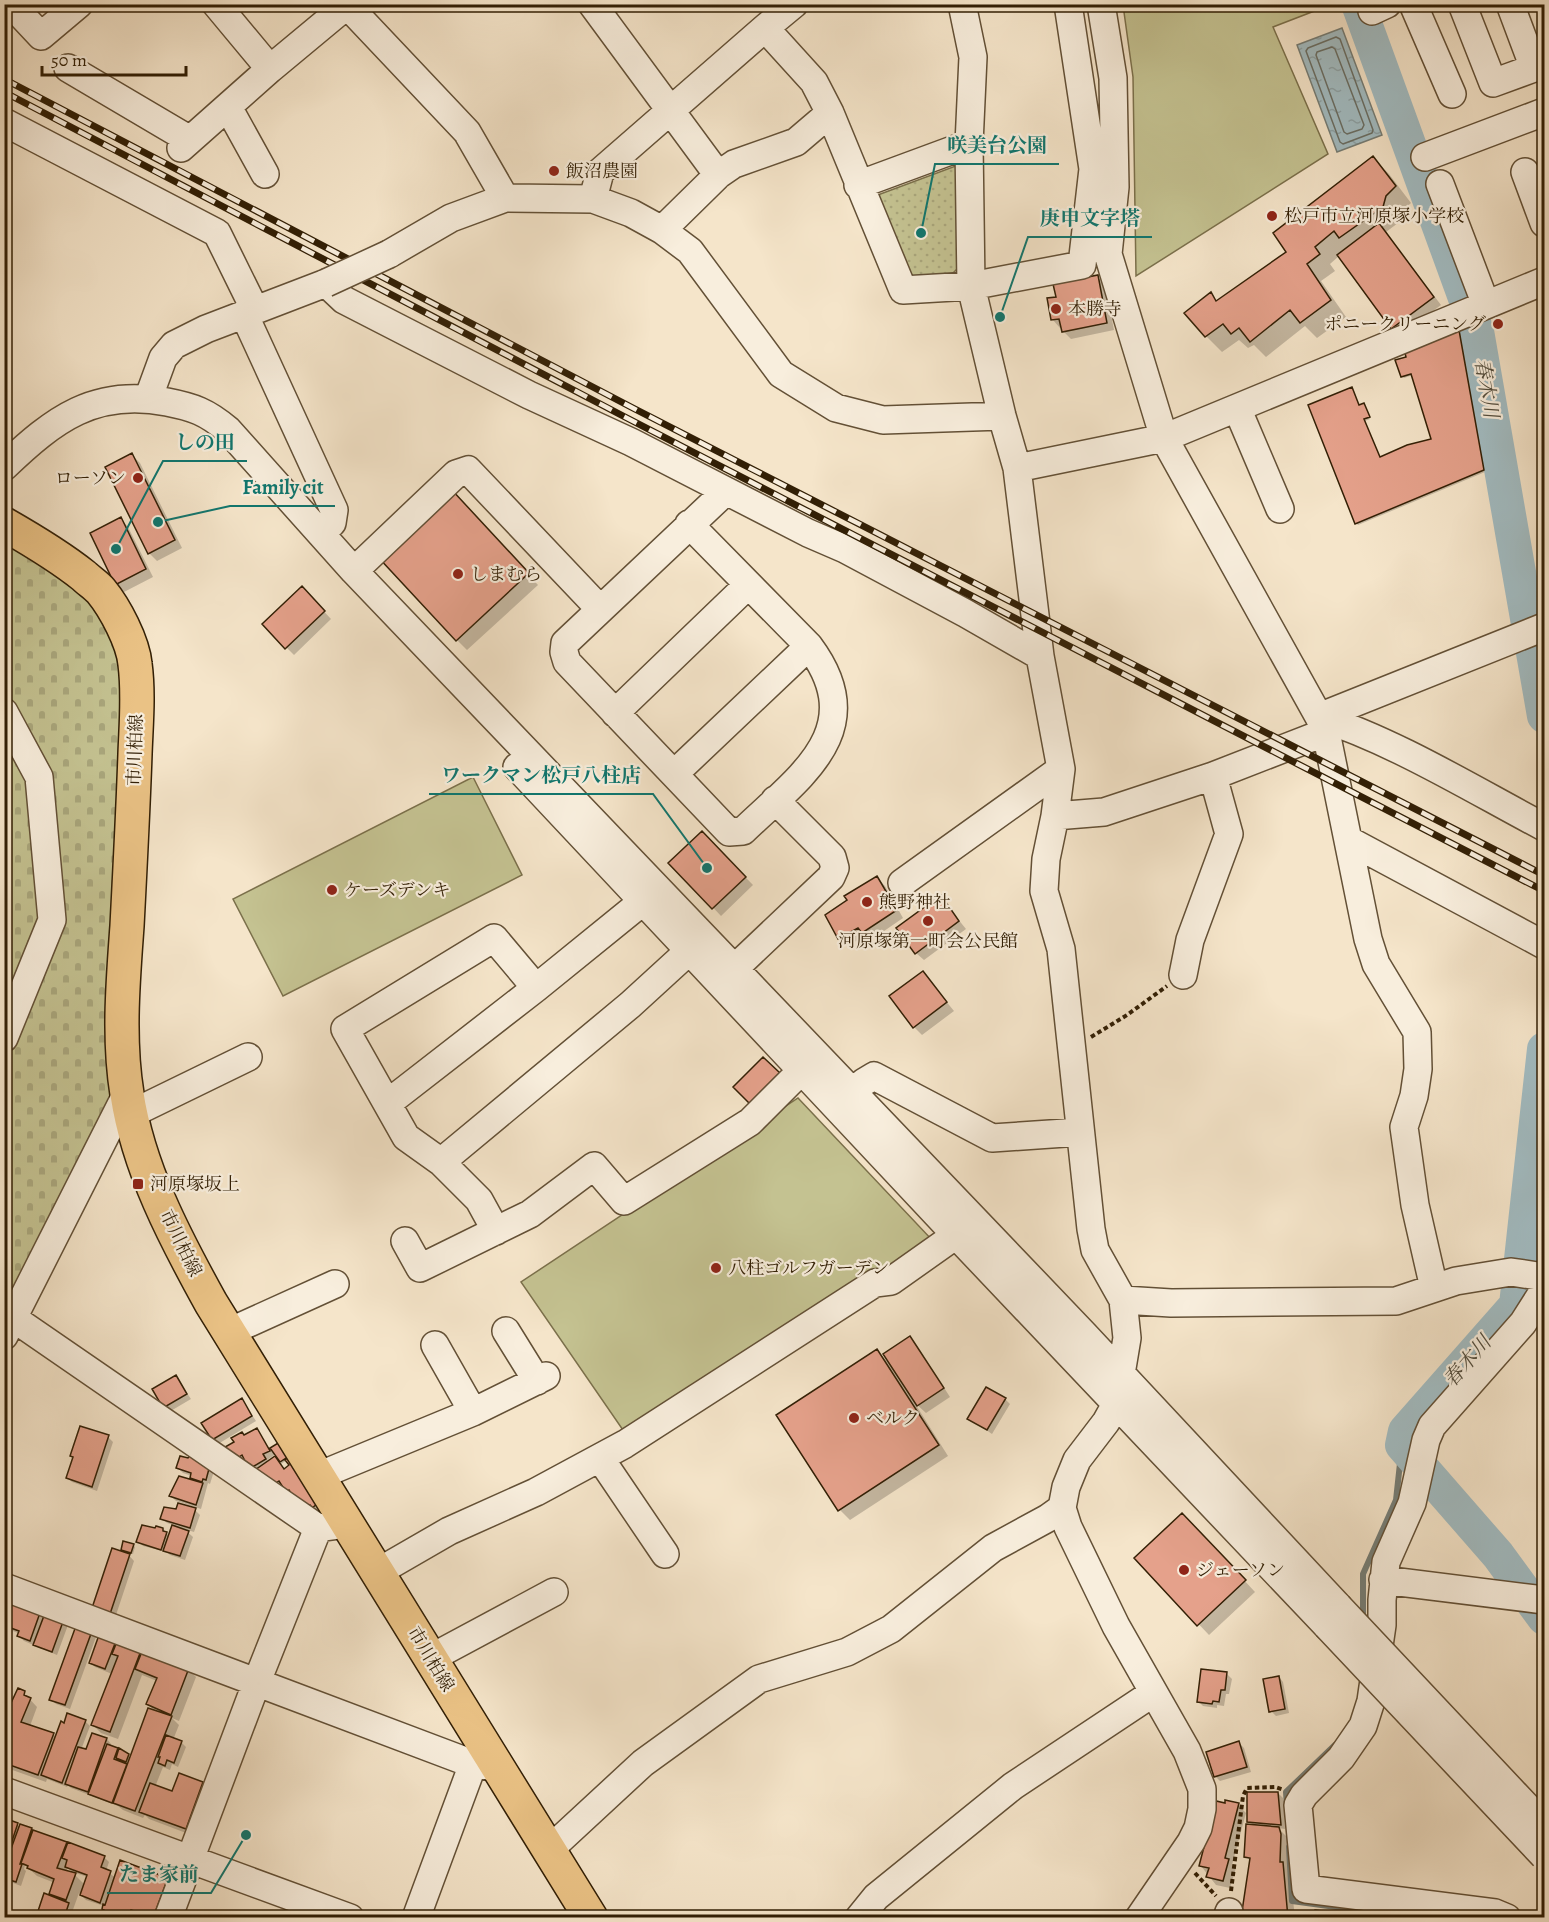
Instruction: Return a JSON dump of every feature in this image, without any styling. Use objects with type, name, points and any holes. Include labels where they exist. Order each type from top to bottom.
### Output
[{"type":"main road","name":"市川柏線","points":[[4,524],[69,564],[100,590],[120,620],[135,662],[137,700],[133,818],[122,1033],[129,1104],[145,1165],[187,1260],[318,1476],[333,1526],[378,1572],[431,1658],[485,1765],[550,1849],[591,1917]]},
{"type":"street","points":[[11,4],[40,36],[79,4]]},
{"type":"street","points":[[216,4],[270,69]]},
{"type":"street","points":[[593,199],[600,172],[794,4]]},
{"type":"street","points":[[962,4],[973,57],[969,144],[971,286],[1002,416],[1017,468],[1040,656],[1061,769],[1055,816],[1046,859],[1044,891],[1061,949],[1090,1229],[1095,1250],[1123,1300],[1127,1338],[1116,1404],[1106,1422],[1077,1460],[1066,1487],[1062,1508],[1068,1527],[1116,1626],[1187,1751],[1202,1789],[1202,1809],[1198,1828],[1181,1857],[1139,1917]]},
{"type":"street","points":[[765,28],[814,82],[830,113],[903,290],[971,286],[1082,265],[1093,169],[1068,4]]},
{"type":"street","points":[[1101,4],[1113,78],[1115,187],[1108,254],[1164,438],[1323,724],[1368,939],[1376,964],[1417,1032],[1418,1069],[1414,1096],[1404,1127],[1415,1205],[1434,1288]]},
{"type":"street","points":[[1413,4],[1452,94]]},
{"type":"street","points":[[1462,4],[1493,83],[1534,68],[1510,4]]},
{"type":"street","points":[[68,68],[185,144],[347,5],[467,132],[505,198]]},
{"type":"street","points":[[600,7],[718,175]]},
{"type":"street","points":[[228,107],[266,174]]},
{"type":"street","points":[[1425,157],[1545,112]]},
{"type":"street","points":[[662,230],[718,175],[734,164],[796,142],[830,113]]},
{"type":"street","points":[[4,122],[217,233],[334,510],[332,523],[321,533]]},
{"type":"street","points":[[858,185],[969,144]]},
{"type":"street","points":[[1525,172],[1545,223]]},
{"type":"street","points":[[1440,184],[1474,311]]},
{"type":"street","points":[[148,399],[163,358],[174,345],[206,329],[326,283],[389,255],[451,219],[505,198],[593,199],[631,213],[662,230],[690,251],[781,374],[836,408],[883,420],[1002,416]]},
{"type":"street","points":[[1017,468],[1164,438],[1545,281]]},
{"type":"street","points":[[326,283],[344,300],[529,395],[631,442],[808,533],[855,554],[966,613],[1040,656]]},
{"type":"street","points":[[4,467],[39,435],[75,412],[104,401],[129,397],[192,407],[212,417],[228,430],[354,571],[1121,1375],[1545,1856]]},
{"type":"street","points":[[148,399],[203,427],[222,444],[642,902],[1116,1404],[1545,1825]]},
{"type":"street","points":[[1238,408],[1280,509]]},
{"type":"street","points":[[354,571],[456,474],[468,470],[600,609]]},
{"type":"street","points":[[689,524],[809,646],[822,663],[834,697],[834,716],[820,752],[807,771],[742,831],[729,832],[567,662],[564,652],[566,643],[600,609],[689,524],[726,491]]},
{"type":"street","points":[[615,713],[748,585]]},
{"type":"street","points":[[1055,816],[1104,812],[1213,776],[1323,724],[1542,628]]},
{"type":"street","points":[[674,774],[809,646]]},
{"type":"street","points":[[4,712],[39,777],[52,920],[5,1036]]},
{"type":"street","points":[[1323,724],[1386,744],[1545,827]]},
{"type":"street","points":[[902,883],[1061,769]]},
{"type":"street","points":[[1182,975],[1190,940],[1229,834],[1213,776]]},
{"type":"street","points":[[735,968],[831,877],[835,868],[832,857],[775,800]]},
{"type":"street","points":[[1348,840],[1542,943]]},
{"type":"street","points":[[388,1103],[642,902]]},
{"type":"street","points":[[496,1231],[479,1200],[441,1162],[406,1137],[345,1029],[494,938],[536,988]]},
{"type":"street","points":[[441,1162],[630,1005],[689,951]]},
{"type":"street","points":[[168,1917],[256,1684],[333,1526],[8,1324],[129,1104],[248,1057]]},
{"type":"street","points":[[405,1241],[420,1268],[530,1214],[594,1166],[624,1202],[750,1122],[802,1070]]},
{"type":"street","points":[[853,1093],[874,1076],[992,1138],[1080,1132]]},
{"type":"street","points":[[378,1572],[449,1531],[536,1492],[625,1444],[875,1283],[891,1281],[956,1235]]},
{"type":"street","points":[[1123,1300],[1171,1303],[1396,1301],[1417,1296],[1456,1281],[1510,1272],[1545,1276]]},
{"type":"street","points":[[229,1332],[335,1284]]},
{"type":"street","points":[[1507,1917],[1495,1913],[1306,1889],[1299,1801],[1341,1758],[1363,1725],[1371,1701],[1382,1625],[1383,1580],[1386,1562],[1412,1503],[1426,1440],[1432,1426],[1523,1323],[1545,1290]]},
{"type":"street","points":[[318,1476],[473,1412],[542,1378],[506,1331]]},
{"type":"street","points":[[435,1345],[473,1412]]},
{"type":"street","points":[[600,1458],[665,1554]]},
{"type":"street","points":[[550,1849],[643,1763],[759,1679],[847,1652],[891,1629],[993,1548],[1062,1508]]},
{"type":"street","points":[[1383,1580],[1545,1600]]},
{"type":"street","points":[[4,1587],[256,1684],[485,1765],[416,1917]]},
{"type":"street","points":[[431,1658],[554,1592]]},
{"type":"street","points":[[859,1917],[876,1897],[1013,1786],[1153,1693]]},
{"type":"street","points":[[4,1791],[350,1917]]},
{"type":"path","points":[[1073,1048],[1127,1015],[1182,975]]},
{"type":"path","points":[[1228,1915],[1243,1796],[1247,1788],[1279,1788]]},
{"type":"path","points":[[1181,1857],[1228,1915]]},
{"type":"green space","points":[[1123,5],[1330,5],[1273,27],[1328,154],[1136,276],[1133,77]]},
{"type":"green space","points":[[961,164],[959,267],[950,276],[908,283],[867,199]]},
{"type":"green space","points":[[4,541],[74,588],[97,611],[115,642],[123,697],[113,1090],[18,1294],[5,1298]]},
{"type":"green space","points":[[473,777],[522,875],[283,996],[233,899]]},
{"type":"green space","name":"八柱ゴルフガーデン","points":[[798,1098],[934,1242],[625,1433],[521,1282]]},
{"type":"water","points":[[1342,28],[1382,135],[1337,152],[1297,45]]},
{"type":"building","points":[[1373,156],[1396,186],[1386,196],[1383,207],[1339,238],[1334,231],[1315,247],[1320,254],[1307,264],[1331,300],[1300,323],[1290,310],[1250,342],[1239,328],[1231,334],[1223,324],[1205,337],[1184,313],[1211,292],[1216,301],[1286,252],[1273,233]]},
{"type":"building","points":[[1379,223],[1434,297],[1391,329],[1337,255]]},
{"type":"building","points":[[1098,275],[1107,323],[1062,332],[1059,319],[1051,320],[1047,298],[1056,297],[1053,284]]},
{"type":"building","points":[[1459,330],[1484,470],[1355,524],[1308,405],[1352,387],[1359,405],[1364,403],[1370,417],[1364,419],[1380,457],[1407,445],[1431,439],[1411,374],[1401,377],[1395,360],[1406,357],[1404,349]]},
{"type":"building","points":[[132,453],[175,540],[148,554],[105,467]]},
{"type":"building","points":[[451,489],[529,573],[456,641],[378,557]]},
{"type":"building","points":[[121,517],[146,569],[115,585],[90,533]]},
{"type":"building","points":[[302,586],[325,611],[285,649],[262,624]]},
{"type":"building","points":[[702,831],[746,877],[712,909],[668,863]]},
{"type":"building","points":[[877,876],[897,910],[862,933],[858,928],[838,939],[825,915],[847,900],[844,896]]},
{"type":"building","points":[[941,895],[959,921],[915,954],[896,928]]},
{"type":"building","points":[[923,971],[947,1002],[913,1028],[889,996]]},
{"type":"building","points":[[763,1057],[780,1073],[750,1104],[733,1087]]},
{"type":"building","points":[[910,1336],[944,1388],[917,1406],[883,1354]]},
{"type":"building","points":[[877,1349],[939,1445],[838,1511],[776,1415]]},
{"type":"building","points":[[176,1375],[187,1394],[163,1408],[152,1389]]},
{"type":"building","points":[[986,1387],[1006,1398],[987,1430],[967,1419]]},
{"type":"building","points":[[242,1398],[252,1416],[212,1440],[201,1423]]},
{"type":"building","points":[[80,1426],[109,1435],[92,1487],[66,1478],[73,1457],[70,1456]]},
{"type":"building","points":[[257,1428],[270,1451],[263,1454],[266,1459],[249,1469],[242,1455],[233,1461],[225,1447],[234,1442],[231,1438],[242,1432],[244,1435]]},
{"type":"building","points":[[283,1440],[292,1454],[280,1462],[270,1448]]},
{"type":"building","points":[[192,1453],[210,1465],[206,1480],[203,1479],[202,1482],[190,1478],[191,1473],[176,1468],[180,1456],[188,1458]]},
{"type":"building","points":[[294,1453],[317,1504],[312,1508],[310,1505],[302,1511],[289,1490],[286,1492],[279,1481],[270,1487],[255,1470],[275,1456],[284,1469],[289,1465],[285,1460]]},
{"type":"building","points":[[179,1476],[203,1483],[196,1505],[169,1496]]},
{"type":"building","points":[[178,1503],[196,1508],[190,1528],[160,1519],[164,1507],[176,1509]]},
{"type":"building","points":[[1182,1513],[1246,1580],[1197,1626],[1134,1558]]},
{"type":"building","points":[[142,1525],[155,1528],[156,1526],[167,1532],[161,1550],[136,1542]]},
{"type":"building","points":[[172,1525],[189,1531],[180,1556],[163,1551]]},
{"type":"building","points":[[123,1541],[134,1544],[131,1553],[121,1550]]},
{"type":"building","points":[[112,1548],[130,1554],[109,1617],[91,1611]]},
{"type":"building","points":[[4,1596],[41,1610],[30,1641],[17,1636],[19,1631],[8,1627],[4,1634]]},
{"type":"building","points":[[45,1613],[64,1619],[52,1652],[33,1645]]},
{"type":"building","points":[[77,1623],[92,1631],[65,1705],[49,1700]]},
{"type":"building","points":[[99,1635],[116,1641],[105,1669],[89,1663]]},
{"type":"building","points":[[118,1639],[142,1648],[110,1732],[91,1725],[118,1656],[112,1654]]},
{"type":"building","points":[[143,1649],[189,1668],[171,1715],[146,1704],[157,1678],[135,1669]]},
{"type":"building","points":[[1201,1669],[1227,1672],[1225,1690],[1221,1690],[1219,1702],[1213,1701],[1212,1704],[1197,1702]]},
{"type":"building","points":[[1279,1676],[1285,1709],[1269,1712],[1263,1679]]},
{"type":"building","points":[[18,1688],[25,1691],[24,1695],[31,1698],[21,1722],[54,1733],[38,1775],[4,1763],[4,1718]]},
{"type":"building","points":[[148,1708],[172,1716],[135,1811],[113,1803]]},
{"type":"building","points":[[67,1713],[86,1720],[62,1783],[41,1775],[61,1721],[64,1723]]},
{"type":"building","points":[[92,1733],[107,1738],[88,1792],[65,1784],[78,1747],[86,1749]]},
{"type":"building","points":[[166,1735],[182,1741],[174,1763],[167,1760],[165,1766],[158,1763],[160,1757],[158,1757]]},
{"type":"building","points":[[1239,1741],[1247,1767],[1214,1777],[1206,1752]]},
{"type":"building","points":[[107,1744],[118,1748],[114,1759],[127,1764],[112,1803],[88,1794]]},
{"type":"building","points":[[119,1748],[129,1754],[126,1762],[116,1758]]},
{"type":"building","points":[[179,1773],[203,1782],[186,1829],[139,1812],[150,1783],[172,1791]]},
{"type":"building","points":[[1247,1792],[1278,1792],[1281,1825],[1247,1822]]},
{"type":"building","points":[[1225,1800],[1239,1803],[1225,1858],[1229,1859],[1223,1881],[1206,1877],[1209,1868],[1199,1866],[1216,1801],[1225,1803]]},
{"type":"building","points":[[4,1818],[18,1823],[4,1865]]},
{"type":"building","points":[[20,1824],[32,1828],[16,1882],[4,1878],[4,1868]]},
{"type":"building","points":[[1246,1824],[1279,1827],[1280,1862],[1283,1862],[1288,1918],[1241,1918],[1250,1858],[1244,1857]]},
{"type":"building","points":[[33,1830],[67,1842],[57,1868],[76,1873],[66,1900],[49,1894],[54,1879],[27,1868],[28,1866],[21,1863]]},
{"type":"building","points":[[68,1842],[105,1856],[101,1867],[111,1871],[100,1903],[80,1895],[87,1875],[65,1867],[67,1860],[62,1858]]},
{"type":"building","points":[[120,1860],[168,1878],[153,1918],[140,1918],[141,1913],[131,1910],[128,1918],[111,1918],[103,1914],[103,1904],[105,1905]]},
{"type":"building","points":[[44,1893],[69,1903],[64,1918],[36,1917]]},
{"type":"building","points":[[1315,1910],[1338,1913],[1337,1918],[1313,1918]]},
{"type":"waterway","name":"春木川","points":[[1358,4],[1477,331],[1544,716]]},
{"type":"waterway","name":"春木川","points":[[1544,1049],[1516,1305],[1405,1431],[1402,1445],[1498,1555],[1544,1618]]},
{"type":"waterway","points":[[1363,1619],[1363,1574],[1396,1500],[1402,1445]]},
{"type":"waterway","points":[[1287,1807],[1286,1792],[1335,1745]]},
{"type":"waterway","points":[[1289,1847],[1292,1901],[1416,1918]]},
{"type":"railway","points":[[4,79],[631,407],[1544,875]]},
{"type":"railway","points":[[4,92],[625,417],[1544,891]]},
{"type":"place","name":"飯沼農園","points":[[554,171]]},
{"type":"place","name":"松戸市立河原塚小学校","points":[[1272,216]]},
{"type":"place","name":"咲美台公園","points":[[921,233]]},
{"type":"place","name":"本勝寺","points":[[1056,309]]},
{"type":"place","name":"庚申文字塔","points":[[1000,317]]},
{"type":"place","name":"ポニークリーニング","points":[[1498,324]]},
{"type":"place","name":"ローソン","points":[[138,478]]},
{"type":"place","name":"Family cit","points":[[158,522]]},
{"type":"place","name":"しの田","points":[[116,549]]},
{"type":"place","name":"しまむら","points":[[458,574]]},
{"type":"place","name":"ワークマン松戸八柱店","points":[[707,868]]},
{"type":"place","name":"ケーズデンキ","points":[[332,890]]},
{"type":"place","name":"熊野神社","points":[[867,902]]},
{"type":"place","name":"河原塚第一町会公民館","points":[[928,921]]},
{"type":"place","name":"河原塚坂上","points":[[138,1184]]},
{"type":"place","name":"八柱ゴルフガーデン","points":[[716,1268]]},
{"type":"place","name":"ベルク","points":[[854,1418]]},
{"type":"place","name":"ジェーソン","points":[[1184,1570]]},
{"type":"place","name":"たま家前","points":[[246,1835]]}]
